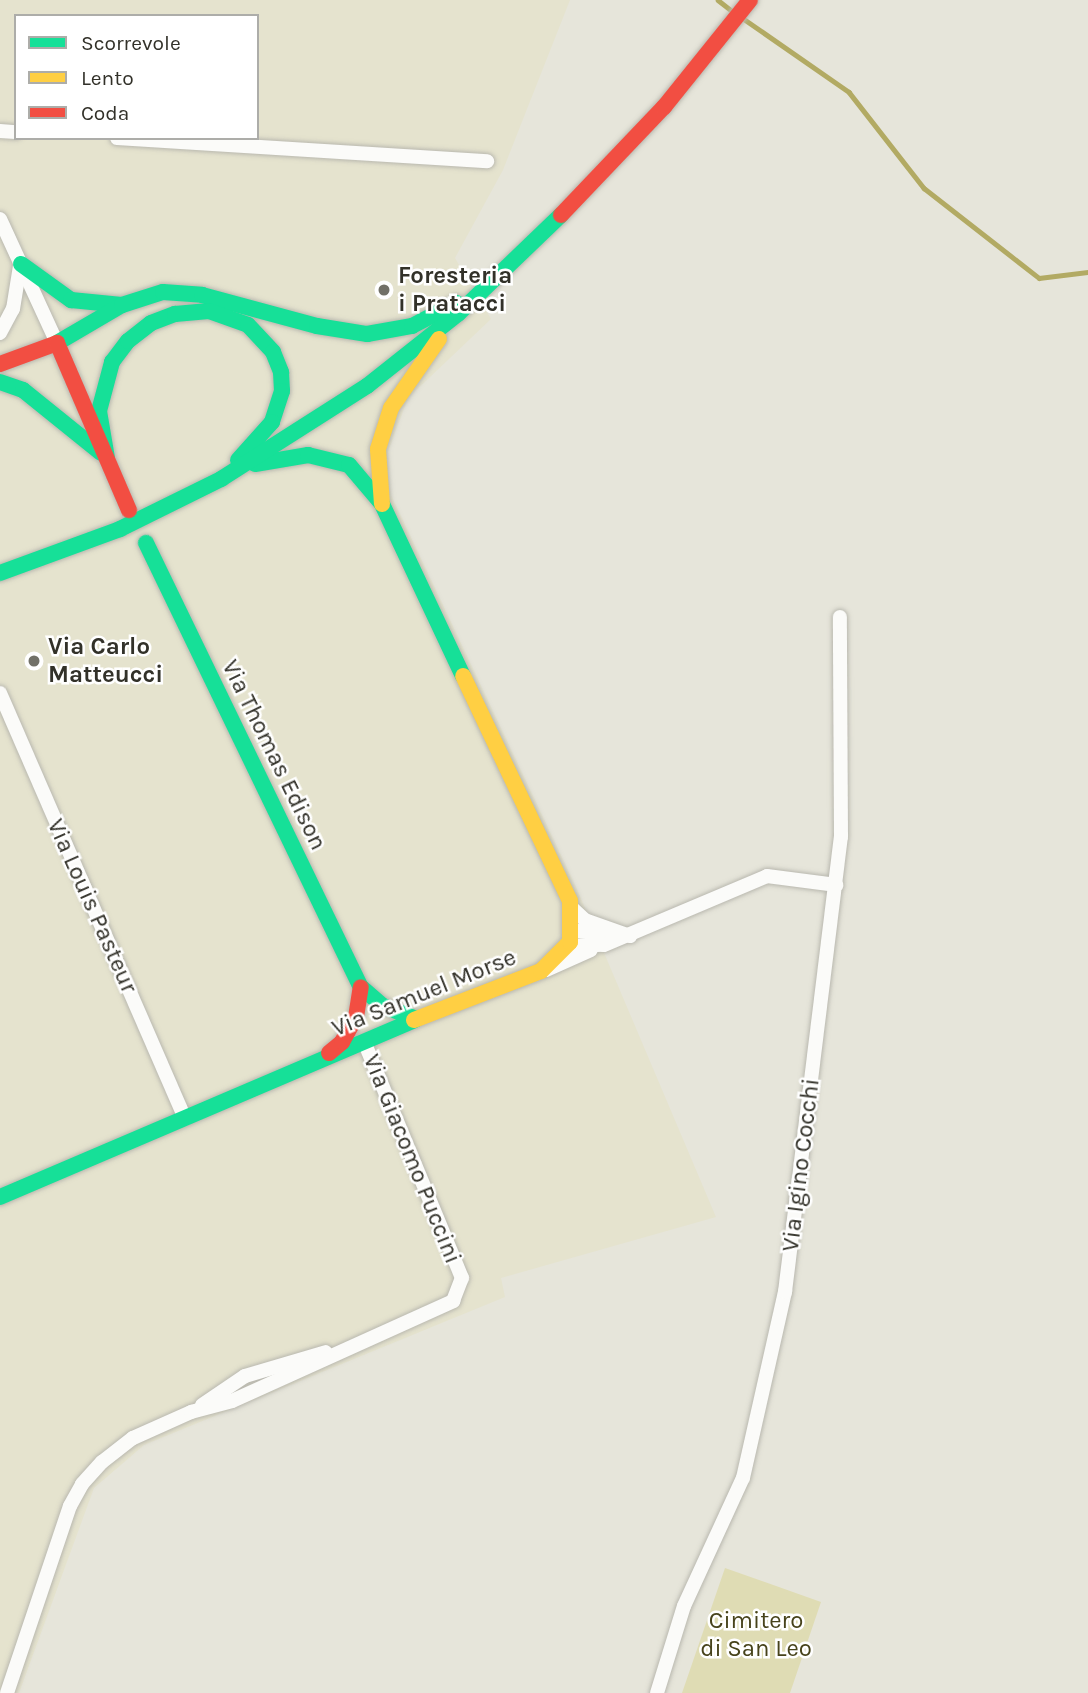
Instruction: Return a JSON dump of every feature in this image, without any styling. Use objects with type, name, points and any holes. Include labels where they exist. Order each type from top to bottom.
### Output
[{"type":"main road","points":[[382,504],[378,449],[391,408],[459,313],[555,221],[664,107],[751,0]]},
{"type":"main road","points":[[20,264],[71,300],[122,305]]},
{"type":"main road","points":[[62,340],[122,305],[163,292],[183,291],[317,326],[367,334],[412,326],[480,290]]},
{"type":"main road","points":[[0,364],[158,307],[209,311],[248,325],[273,352],[281,372],[282,391],[271,422],[221,479]]},
{"type":"main road","points":[[107,458],[99,411],[112,362],[128,341],[151,323],[175,314],[209,311]]},
{"type":"main road","points":[[0,573],[120,529],[244,466],[367,386],[459,313]]},
{"type":"main road","points":[[62,340],[129,510]]},
{"type":"main road","points":[[0,382],[23,390],[107,458]]},
{"type":"main road","points":[[244,466],[308,455],[349,465],[382,504],[570,906],[568,938]]},
{"type":"main road","name":"Via Thomas Edison","points":[[146,543],[361,987]]},
{"type":"main road","name":"Via Samuel Morse","points":[[0,1197],[376,1035],[541,971],[568,938]]},
{"type":"main road","points":[[361,987],[383,1006],[417,1019]]},
{"type":"main road","points":[[324,1058],[342,1042],[356,1017],[361,987]]},
{"type":"main road","points":[[356,1017],[376,1035],[383,1006]]},
{"type":"street","points":[[149,140],[487,161]]},
{"type":"street","points":[[0,219],[20,264],[62,340]]},
{"type":"street","points":[[0,333],[13,309],[20,264]]},
{"type":"street","name":"Via Igino Cocchi","points":[[657,1693],[684,1606],[743,1478],[785,1292],[841,837],[840,617]]},
{"type":"street","name":"Via Louis Pasteur","points":[[0,693],[185,1119]]},
{"type":"street","points":[[541,971],[767,876],[836,885]]},
{"type":"street","points":[[570,906],[585,920],[629,936]]},
{"type":"street","points":[[568,938],[629,936]]},
{"type":"street","points":[[568,938],[604,945]]},
{"type":"street","name":"Via Giacomo Puccini","points":[[7,1693],[70,1506],[82,1484],[133,1438],[191,1412],[246,1376],[361,1342],[453,1301],[462,1279],[376,1035]]},
{"type":"shaded area","points":[[0,0],[570,0],[503,170],[455,258],[491,319],[408,398],[386,457],[391,495],[577,889],[716,1217],[501,1278],[505,1297],[144,1445],[94,1488],[19,1693],[0,1693]]},
{"type":"green space","name":"Cimitero di San Leo","points":[[725,1568],[821,1602],[790,1693],[682,1693]]},
{"type":"waterway","points":[[718,0],[731,10]]},
{"type":"waterway","points":[[744,19],[849,92],[924,188],[1039,278],[1088,272]]},
{"type":"traffic: fast","points":[[0,573],[120,529],[221,479],[367,386],[459,313],[561,215]]},
{"type":"traffic: fast","points":[[21,264],[71,300],[122,305]]},
{"type":"traffic: fast","points":[[57,343],[122,305],[163,292],[202,295],[317,326],[367,334],[412,326],[456,303]]},
{"type":"traffic: fast","points":[[107,458],[99,411],[112,362],[128,341],[151,323],[175,314],[209,311],[248,325],[273,352],[281,372],[282,391],[272,422],[238,460]]},
{"type":"traffic: fast","points":[[0,382],[23,390],[101,453]]},
{"type":"traffic: fast","points":[[255,464],[308,455],[349,465],[382,504]]},
{"type":"traffic: fast","points":[[382,504],[463,676]]},
{"type":"traffic: fast","points":[[146,543],[361,987],[383,1006],[417,1019]]},
{"type":"traffic: fast","points":[[0,1197],[414,1020]]},
{"type":"traffic: slow","points":[[382,504],[378,449],[391,408],[439,339]]},
{"type":"traffic: slow","points":[[414,1020],[541,971],[570,942],[570,901],[463,676]]},
{"type":"traffic: jam","points":[[561,215],[664,107],[750,0]]},
{"type":"traffic: jam","points":[[0,364],[57,343],[129,510]]},
{"type":"traffic: jam","points":[[329,1053],[342,1042],[356,1017],[361,987]]},
{"type":"place","name":"Foresteria i Pratacci","points":[[384,290]]},
{"type":"place","name":"Via Carlo Matteucci","points":[[34,661]]}]
